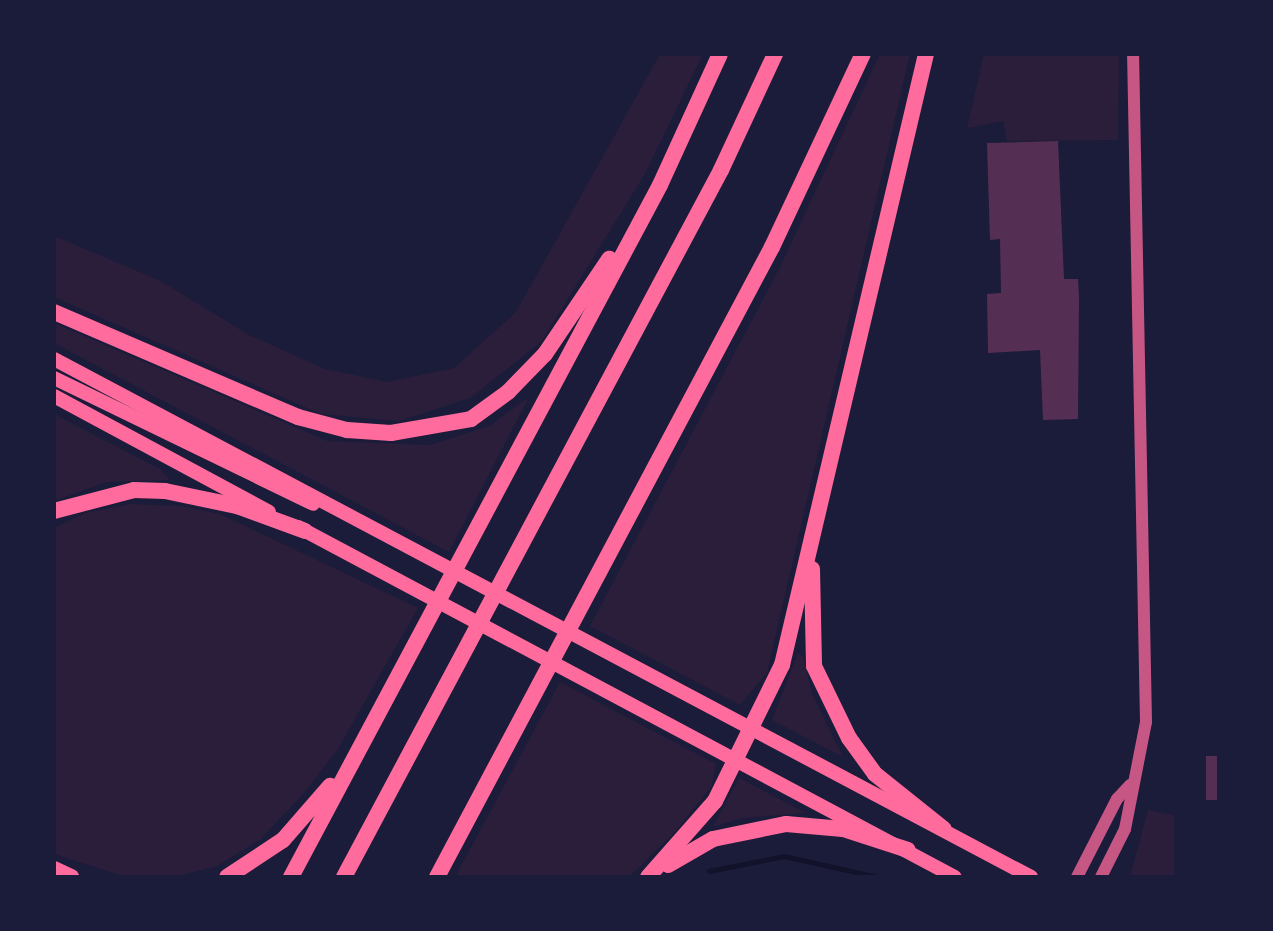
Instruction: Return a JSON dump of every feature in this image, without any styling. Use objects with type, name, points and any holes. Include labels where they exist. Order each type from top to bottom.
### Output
[{"type":"highway","points":[[291,877],[660,185],[720,54]]},
{"type":"highway","points":[[344,877],[721,170],[775,54]]},
{"type":"highway","points":[[437,877],[772,247],[863,54]]},
{"type":"highway","points":[[649,877],[715,801],[748,726],[782,665],[926,54]]},
{"type":"highway","points":[[54,312],[298,417],[347,430],[431,429],[471,419],[508,392],[545,354],[660,185]]},
{"type":"highway","points":[[54,511],[102,496],[165,491],[237,506],[305,531]]},
{"type":"highway","points":[[812,543],[814,666],[849,738],[875,774],[944,829]]},
{"type":"highway","points":[[227,877],[262,857],[303,820],[364,739]]},
{"type":"highway","points":[[649,877],[713,839],[786,824],[843,829],[908,850]]},
{"type":"highway","points":[[54,869],[71,877]]},
{"type":"main road","points":[[54,359],[1031,877]]},
{"type":"main road","points":[[54,378],[281,492],[381,531]]},
{"type":"main road","points":[[54,396],[955,877]]},
{"type":"street","points":[[1101,877],[1125,829],[1130,785],[1146,722],[1133,54]]},
{"type":"street","points":[[1077,877],[1117,799],[1130,785]]},
{"type":"shaded area","points":[[660,54],[703,54],[645,174],[541,342],[470,398],[399,421],[321,414],[54,297],[54,236],[159,280],[249,335],[325,369],[387,382],[454,368],[516,312]]},
{"type":"shaded area","points":[[880,54],[910,54],[767,673],[740,705],[590,626],[778,271]]},
{"type":"shaded area","points":[[984,54],[1119,54],[1118,140],[1007,141],[1003,121],[967,128]]},
{"type":"shaded area","points":[[54,323],[327,441],[430,445],[489,426],[529,397],[449,552],[54,343]]},
{"type":"shaded area","points":[[54,414],[160,469],[170,480],[106,482],[54,501]]},
{"type":"shaded area","points":[[130,504],[182,506],[220,514],[418,608],[338,749],[305,792],[260,840],[217,866],[174,877],[126,877],[54,854],[54,528],[85,513]]},
{"type":"shaded area","points":[[798,653],[803,656],[812,694],[843,757],[772,720]]},
{"type":"shaded area","points":[[560,682],[716,764],[712,786],[673,834],[629,877],[455,877]]},
{"type":"shaded area","points":[[739,778],[806,813],[742,818],[713,827]]},
{"type":"shaded area","points":[[1148,810],[1174,815],[1174,877],[1130,877]]},
{"type":"building","points":[[1058,141],[1064,279],[1078,279],[1078,419],[1043,420],[1040,350],[988,353],[987,294],[1001,293],[1000,239],[990,240],[987,143]]},
{"type":"building","points":[[1206,756],[1219,756],[1219,800],[1206,800]]},
{"type":"waterway","points":[[709,871],[784,856],[877,877]]}]
